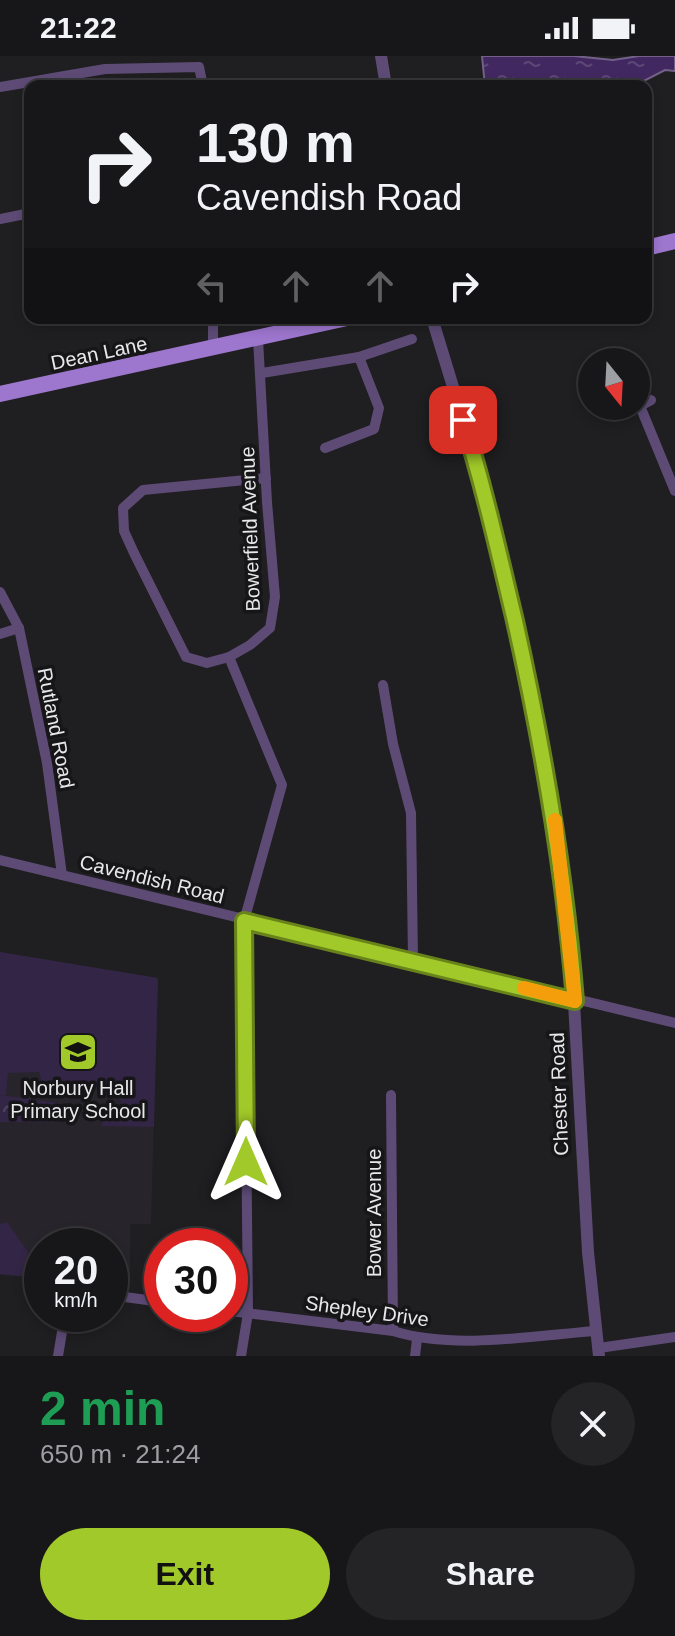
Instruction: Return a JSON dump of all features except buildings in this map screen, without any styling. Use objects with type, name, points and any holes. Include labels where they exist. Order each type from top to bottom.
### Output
[{"type":"main road","points":[[652,247],[675,241]]},
{"type":"main road","name":"Dean Lane","points":[[0,394],[322,324]]},
{"type":"street","points":[[381,56],[385,80]]},
{"type":"street","points":[[41,80],[105,69],[199,67],[202,80]]},
{"type":"street","points":[[0,87],[24,83]]},
{"type":"street","points":[[0,219],[24,214]]},
{"type":"street","points":[[213,324],[213,349]]},
{"type":"street","name":"Chester Road","points":[[434,324],[482,482],[524,662],[554,813],[575,1001],[581,1154],[599,1352]]},
{"type":"street","name":"Bowerfield Avenue","points":[[229,657],[270,628],[275,597],[258,339]]},
{"type":"street","points":[[262,373],[359,357],[412,339]]},
{"type":"street","points":[[325,448],[374,429],[379,408],[359,357]]},
{"type":"street","points":[[646,420],[675,491]]},
{"type":"street","points":[[247,1228],[244,921],[282,785],[229,657],[207,663],[186,657],[124,531],[123,508],[143,490],[266,478]]},
{"type":"street","name":"Rutland Road","points":[[0,592],[19,628],[47,763],[62,875]]},
{"type":"street","points":[[0,634],[19,628]]},
{"type":"street","points":[[383,685],[393,744],[411,813],[413,961]]},
{"type":"street","name":"Cavendish Road","points":[[0,860],[675,1023]]},
{"type":"street","name":"Bower Avenue","points":[[391,1095],[393,1331]]},
{"type":"street","name":"Shepley Drive","points":[[248,1313],[393,1331],[417,1339],[489,1339],[595,1331]]},
{"type":"street","points":[[58,1356],[62,1332]]},
{"type":"street","points":[[241,1356],[245,1332]]},
{"type":"street","points":[[599,1352],[675,1337]]},
{"type":"street","points":[[415,1356],[417,1339]]},
{"type":"shaded area","name":"Norbury Hall Primary School","points":[[0,952],[158,978],[151,1224],[130,1224],[130,1284],[128,1228],[24,1228],[24,1277],[0,1275]]},
{"type":"green space","points":[[0,952],[158,978],[154,1127],[102,1126],[103,1111],[121,1105],[118,1086],[42,1083],[39,1072],[8,1073],[6,1095],[0,1095]]},
{"type":"green space","points":[[0,1095],[57,1103],[53,1122],[0,1122]]},
{"type":"green space","points":[[7,1222],[24,1246],[24,1276],[0,1274],[0,1224]]},
{"type":"water","points":[[482,56],[574,56],[613,60],[675,56],[675,71],[665,70],[646,80],[484,80]]},
{"type":"slow traffic","points":[[524,988],[575,1001],[555,820]]},
{"type":"place","name":"Norbury Hall Primary School","points":[[78,1052]]},
{"type":"route","points":[[246,1162],[244,921],[575,1001],[554,813],[524,662],[482,482],[463,420]]}]
